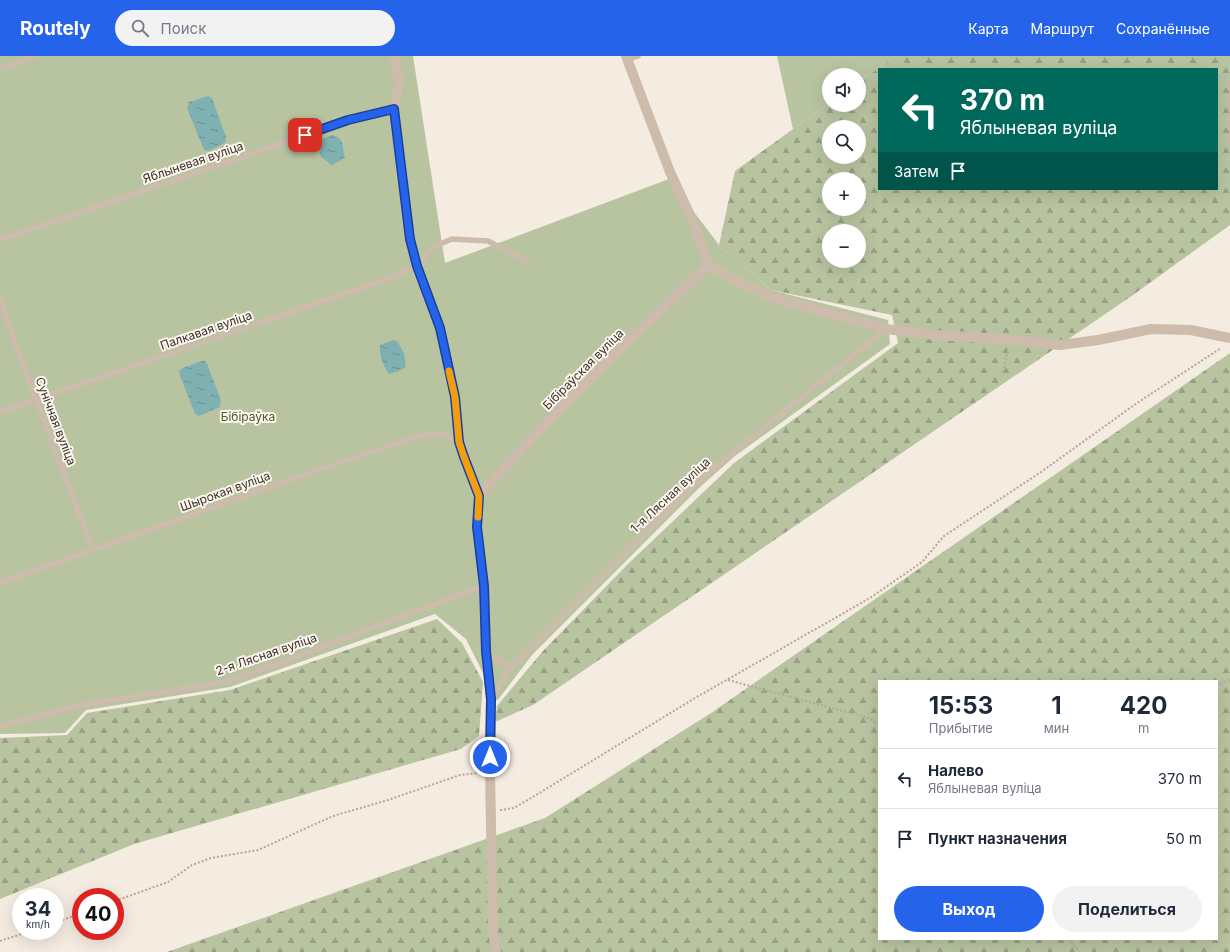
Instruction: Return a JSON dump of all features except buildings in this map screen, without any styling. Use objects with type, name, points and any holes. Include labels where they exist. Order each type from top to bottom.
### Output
[{"type":"street","points":[[394,56],[399,82],[394,109],[410,239],[417,266],[440,328],[455,397],[459,442],[479,496],[477,527],[484,586],[486,651],[491,699],[490,772],[493,931],[496,952]]},
{"type":"street","points":[[626,58],[670,172],[691,217],[709,266],[734,280],[771,297],[886,330],[1014,340],[1060,346],[1151,329],[1191,330],[1230,338]]},
{"type":"street","name":"Бібіраўская вуліца","points":[[479,496],[519,451],[642,328],[709,266]]},
{"type":"lane","points":[[0,69],[36,56]]},
{"type":"lane","points":[[626,58],[638,56]]},
{"type":"lane","name":"Яблыневая вуліца","points":[[0,240],[348,120],[394,109]]},
{"type":"lane","points":[[417,266],[435,246],[452,239],[488,241],[526,261]]},
{"type":"lane","name":"Палкавая вуліца","points":[[0,412],[390,278],[417,266]]},
{"type":"lane","name":"Сунічная вуліца","points":[[0,299],[36,400],[93,550]]},
{"type":"lane","name":"1-я Лясная вуліца","points":[[491,699],[511,667],[693,485],[886,330]]},
{"type":"lane","name":"Шырокая вуліца","points":[[0,583],[312,472],[422,436],[446,435],[459,442]]},
{"type":"lane","name":"2-я Лясная вуліца","points":[[0,726],[82,705],[224,682],[290,659],[484,586]]},
{"type":"lane","points":[[486,651],[499,661],[511,667]]},
{"type":"path","points":[[1003,372],[1006,364],[1008,346],[1014,340]]},
{"type":"path","points":[[491,812],[514,808],[695,698],[870,598],[922,562],[944,536],[1040,472],[1137,403],[1223,346]]},
{"type":"path","points":[[1218,685],[1230,679]]},
{"type":"path","points":[[728,680],[868,718],[878,724]]},
{"type":"path","points":[[124,898],[168,882],[192,865],[211,858],[258,850],[333,816],[388,800],[460,775],[490,772]]},
{"type":"path","points":[[0,941],[12,937]]},
{"type":"path","points":[[1070,940],[1079,952]]},
{"type":"green space","name":"Бібіраўка","points":[[0,56],[413,56],[445,263],[669,179],[719,245],[771,290],[888,320],[890,344],[735,456],[699,488],[532,655],[497,701],[466,639],[435,614],[230,687],[86,710],[65,733],[0,734]]},
{"type":"green space","points":[[777,56],[895,56],[866,77],[866,68],[822,68],[822,108],[793,129]]},
{"type":"green space","points":[[895,56],[1230,56],[1230,225],[1133,295],[533,705],[495,722],[497,706],[543,651],[628,564],[734,463],[898,343],[892,315],[771,290],[719,245],[735,171],[822,108],[822,112],[866,112],[866,77],[878,68],[878,190],[1218,190],[1218,68],[878,68]]},
{"type":"green space","points":[[1230,353],[1230,952],[167,952],[545,818],[711,713]]},
{"type":"green space","points":[[437,619],[462,643],[483,682],[479,736],[461,749],[134,844],[27,888],[12,888],[12,894],[0,899],[0,738],[67,735],[87,713],[230,690]]},
{"type":"water","points":[[208,96],[212,98],[226,137],[225,143],[208,151],[204,150],[187,108],[189,102]]},
{"type":"water","points":[[332,135],[339,138],[341,141],[345,158],[332,165],[321,157],[317,144],[319,141]]},
{"type":"water","points":[[393,340],[397,341],[404,353],[406,367],[389,374],[382,360],[380,345]]},
{"type":"water","points":[[201,361],[206,361],[221,400],[220,407],[199,416],[195,414],[179,371]]},
{"type":"slow traffic","points":[[449,371],[455,397],[459,442],[479,496],[478,517]]},
{"type":"route","points":[[305,135],[348,120],[394,109],[410,239],[417,266],[440,328],[455,397],[459,442],[479,496],[477,527],[484,586],[486,651],[491,699],[490,757]]}]
